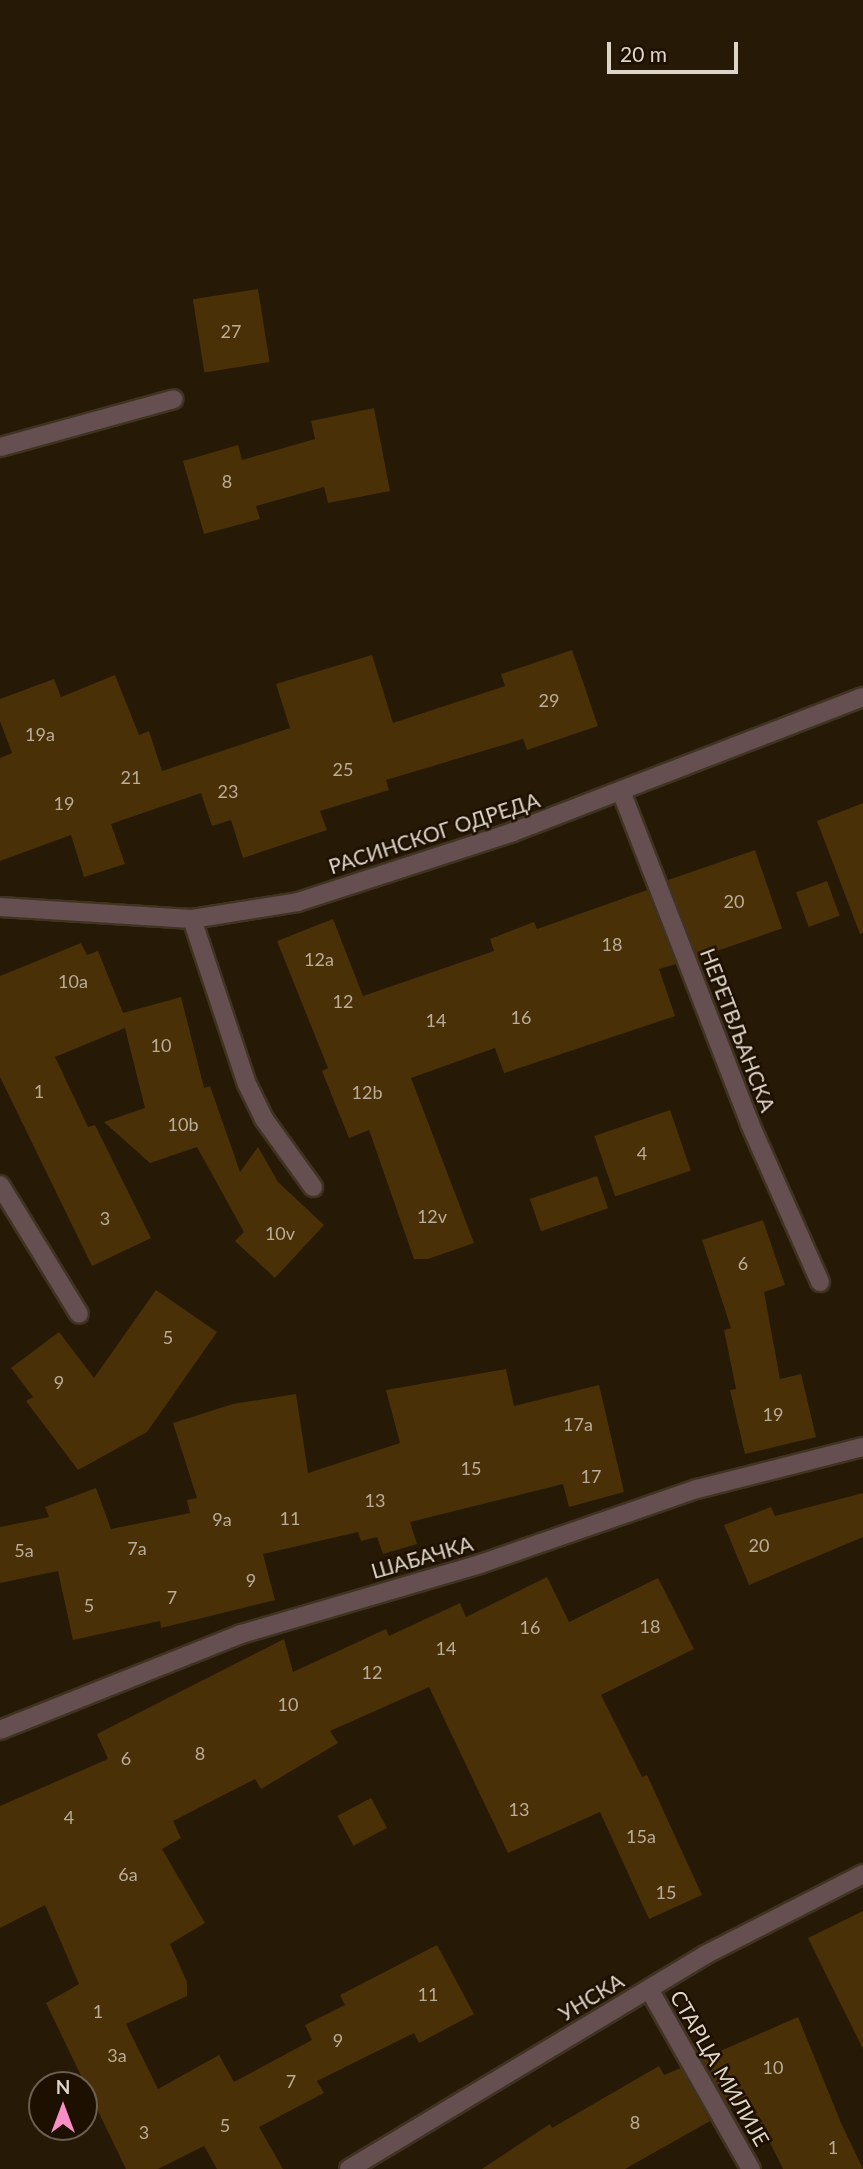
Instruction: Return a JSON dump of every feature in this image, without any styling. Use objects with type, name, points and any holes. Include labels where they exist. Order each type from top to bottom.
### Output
[{"type":"street","points":[[0,446],[174,399]]},
{"type":"street","name":"РАСИНСКОГ ОДРЕДА","points":[[0,907],[191,919],[298,902],[513,832],[863,697]]},
{"type":"street","name":"НЕРЕТВЉАНСКА","points":[[621,791],[750,1124],[820,1282]]},
{"type":"street","points":[[191,919],[247,1084],[264,1119],[313,1187]]},
{"type":"street","points":[[0,1185],[79,1314]]},
{"type":"street","name":"ШАБАЧКА","points":[[0,1730],[241,1634],[480,1564],[697,1489],[863,1447]]},
{"type":"street","name":"УНСКА","points":[[349,2169],[649,1989],[863,1874]]},
{"type":"street","name":"СТАРЦА МИЛИЈЕ","points":[[649,1989],[751,2169]]},
{"type":"building","points":[[258,289],[270,362],[204,372],[193,299]]},
{"type":"building","points":[[374,408],[390,491],[328,503],[324,487],[256,506],[260,519],[204,534],[183,461],[238,445],[242,460],[315,439],[311,421]]},
{"type":"building","points":[[572,650],[598,726],[527,750],[523,739],[386,780],[389,790],[320,811],[327,830],[243,858],[231,820],[212,826],[201,793],[111,824],[125,864],[84,877],[71,835],[0,861],[0,758],[12,753],[0,721],[0,699],[54,679],[61,697],[115,675],[139,735],[149,731],[162,771],[290,728],[276,684],[372,655],[393,723],[505,686],[501,674]]},
{"type":"building","points":[[863,803],[863,933],[860,934],[817,821]]},
{"type":"building","points":[[755,850],[782,928],[695,958],[668,880]]},
{"type":"building","points":[[827,881],[840,916],[809,927],[796,892]]},
{"type":"building","points":[[647,890],[676,964],[659,969],[675,1016],[504,1073],[495,1048],[411,1078],[474,1243],[428,1259],[414,1259],[369,1130],[349,1138],[322,1071],[328,1068],[277,941],[333,919],[363,996],[494,951],[490,939],[534,922],[537,929]]},
{"type":"building","points":[[81,943],[87,955],[98,951],[123,1013],[181,997],[204,1088],[210,1086],[240,1172],[258,1147],[278,1182],[324,1225],[275,1278],[235,1241],[244,1232],[197,1147],[150,1163],[104,1122],[145,1108],[125,1028],[55,1057],[88,1127],[95,1125],[151,1238],[92,1266],[0,1077],[0,976]]},
{"type":"building","points":[[670,1110],[691,1171],[615,1197],[594,1136]]},
{"type":"building","points":[[597,1176],[608,1208],[541,1231],[530,1199]]},
{"type":"building","points":[[763,1220],[785,1285],[764,1292],[780,1379],[801,1374],[816,1437],[745,1454],[730,1390],[736,1389],[724,1330],[731,1328],[702,1240]]},
{"type":"building","points":[[156,1290],[217,1332],[147,1432],[78,1470],[26,1401],[33,1397],[11,1368],[59,1332],[94,1378]]},
{"type":"building","points":[[506,1369],[514,1406],[599,1385],[624,1492],[569,1507],[563,1484],[410,1522],[417,1544],[383,1554],[377,1537],[361,1541],[358,1532],[263,1554],[275,1600],[161,1628],[160,1621],[73,1640],[58,1571],[0,1583],[0,1527],[49,1517],[45,1507],[96,1488],[111,1529],[190,1513],[187,1500],[197,1498],[173,1423],[233,1404],[296,1394],[308,1473],[400,1443],[386,1390]]},
{"type":"building","points":[[863,1493],[863,1537],[749,1585],[724,1525],[771,1507],[775,1516]]},
{"type":"building","points":[[547,1577],[569,1622],[658,1578],[694,1649],[601,1695],[642,1777],[647,1775],[702,1895],[649,1919],[600,1812],[508,1853],[429,1687],[330,1731],[338,1743],[261,1789],[255,1779],[173,1821],[181,1838],[162,1849],[205,1923],[170,1944],[187,1982],[187,1996],[126,2024],[158,2089],[219,2055],[234,2082],[312,2040],[305,2025],[345,2005],[340,1995],[437,1945],[474,2014],[419,2043],[414,2033],[317,2081],[324,2093],[259,2127],[283,2169],[217,2169],[204,2146],[158,2169],[126,2169],[98,2111],[98,2071],[79,2071],[46,2003],[79,1984],[45,1905],[0,1928],[0,1806],[108,1759],[97,1734],[284,1639],[293,1672],[386,1629],[389,1636],[460,1603],[466,1617]]},
{"type":"building","points":[[371,1798],[387,1828],[353,1846],[337,1816]]},
{"type":"building","points":[[863,1911],[863,2049],[808,1938]]},
{"type":"building","points":[[798,2017],[841,2123],[863,2169],[783,2169],[756,2114],[749,2117],[742,2103],[730,2109],[702,2059]]},
{"type":"building","points":[[659,2066],[664,2075],[681,2068],[710,2121],[625,2169],[482,2169],[550,2124],[552,2128]]}]
